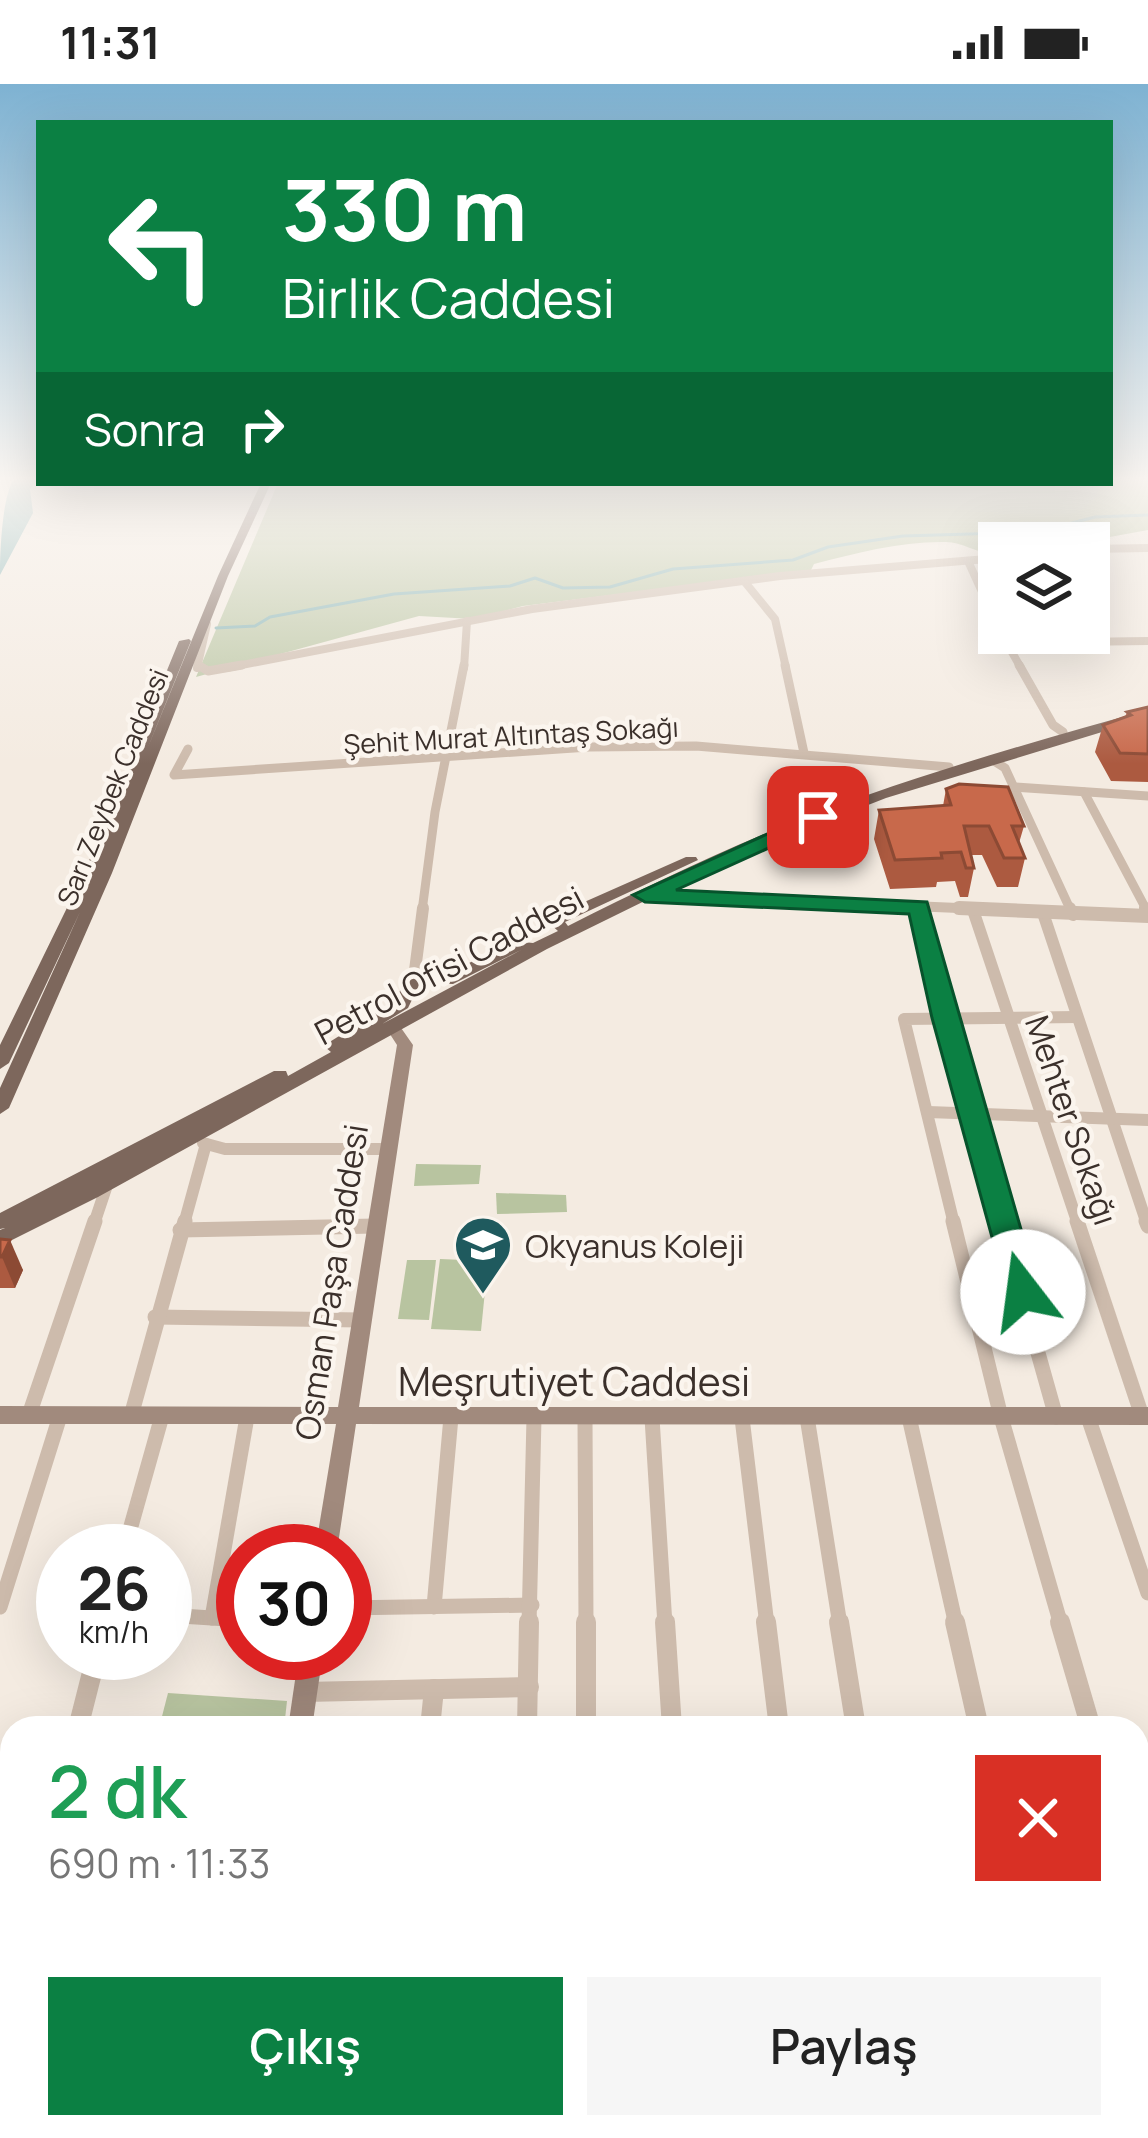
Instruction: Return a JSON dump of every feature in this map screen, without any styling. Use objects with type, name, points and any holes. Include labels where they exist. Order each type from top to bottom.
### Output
[{"type":"main road","name":"Sarı Zeybek Caddesi","points":[[0,1064],[91,873],[215,572]]},
{"type":"main road","name":"Sarı Zeybek Caddesi","points":[[0,1108],[105,873],[226,572]]},
{"type":"main road","name":"Petrol Ofisi Caddesi","points":[[0,1239],[334,1047],[565,930],[818,817],[1063,732],[1148,710]]},
{"type":"main road","name":"Petrol Ofisi Caddesi","points":[[565,930],[556,922],[560,918],[828,806],[1148,710]]},
{"type":"main road","name":"Petrol Ofisi Caddesi","points":[[0,1222],[199,1141],[394,1028],[532,963],[540,955],[532,947]]},
{"type":"main road","points":[[334,1047],[402,1004],[414,978],[447,980],[498,952],[532,947]]},
{"type":"main road","name":"Osman Paşa Caddesi","points":[[330,1524],[405,1045],[394,1028]]},
{"type":"main road","points":[[0,1213],[100,1179]]},
{"type":"main road","name":"Meşrutiyet Caddesi","points":[[0,1415],[1145,1417]]},
{"type":"main road","points":[[302,1716],[307,1680]]},
{"type":"street","points":[[210,608],[197,668],[208,671],[466,621],[744,581],[846,572]]},
{"type":"street","points":[[744,581],[775,619],[804,753]]},
{"type":"street","points":[[414,978],[445,757],[466,658],[466,621]]},
{"type":"street","points":[[1110,639],[1148,641]]},
{"type":"street","points":[[1013,654],[1053,725],[1063,732]]},
{"type":"street","name":"Şehit Murat Altıntaş Sokağı","points":[[188,749],[174,775],[610,746],[804,753],[949,767]]},
{"type":"street","points":[[989,758],[1005,768],[1073,915]]},
{"type":"street","points":[[1014,787],[1148,796]]},
{"type":"street","points":[[645,895],[1148,915],[1084,792]]},
{"type":"street","points":[[919,907],[945,1018],[1056,1417]]},
{"type":"street","name":"Mehter Sokağı","points":[[974,910],[1145,1417]]},
{"type":"street","points":[[1043,914],[1148,1226]]},
{"type":"street","points":[[1077,1017],[904,1018],[1001,1417],[1088,1716]]},
{"type":"street","points":[[928,1112],[1148,1120]]},
{"type":"street","points":[[131,1416],[199,1141],[225,1149],[387,1149]]},
{"type":"street","points":[[29,1415],[100,1179]]},
{"type":"street","points":[[180,1230],[375,1226]]},
{"type":"street","points":[[155,1317],[361,1320]]},
{"type":"street","points":[[0,1607],[60,1416]]},
{"type":"street","points":[[132,1524],[162,1416]]},
{"type":"street","points":[[212,1618],[247,1417]]},
{"type":"street","points":[[807,1417],[854,1716]]},
{"type":"street","points":[[909,1417],[976,1716]]},
{"type":"street","points":[[1088,1417],[1148,1593]]},
{"type":"street","points":[[434,1607],[451,1418]]},
{"type":"street","points":[[528,1716],[534,1418]]},
{"type":"street","points":[[585,1418],[586,1716]]},
{"type":"street","points":[[652,1418],[671,1716]]},
{"type":"street","points":[[742,1418],[777,1716]]},
{"type":"street","points":[[372,1608],[532,1606]]},
{"type":"street","points":[[192,1617],[216,1618]]},
{"type":"street","points":[[81,1716],[90,1680]]},
{"type":"street","points":[[305,1692],[529,1687]]},
{"type":"street","points":[[431,1716],[434,1690]]},
{"type":"green space","points":[[240,572],[796,572],[523,606],[473,619],[419,616],[196,677]]},
{"type":"green space","points":[[416,1164],[481,1165],[479,1184],[414,1186]]},
{"type":"green space","points":[[496,1193],[566,1195],[567,1212],[497,1214]]},
{"type":"green space","points":[[440,1259],[488,1261],[481,1331],[431,1329]]},
{"type":"green space","points":[[407,1260],[436,1260],[429,1320],[398,1319]]},
{"type":"green space","points":[[168,1693],[287,1701],[285,1716],[162,1716]]},
{"type":"building","points":[[1148,707],[1148,754],[1120,753],[1103,725]]},
{"type":"building","points":[[959,784],[1008,787],[1024,826],[1012,826],[1025,858],[1004,858],[989,826],[964,826],[974,868],[966,868],[961,852],[941,853],[942,858],[895,860],[879,810],[951,805],[946,789]]},
{"type":"building","points":[[0,1239],[10,1240],[2,1257],[0,1257]]},
{"type":"waterway","points":[[216,628],[255,626],[270,617],[394,594],[510,586],[535,578],[563,588],[610,587],[663,572]]},
{"type":"place","name":"Okyanus Koleji","points":[[483,1296]]},
{"type":"route","points":[[818,817],[645,895],[919,907],[945,1018],[1023,1292]]}]
